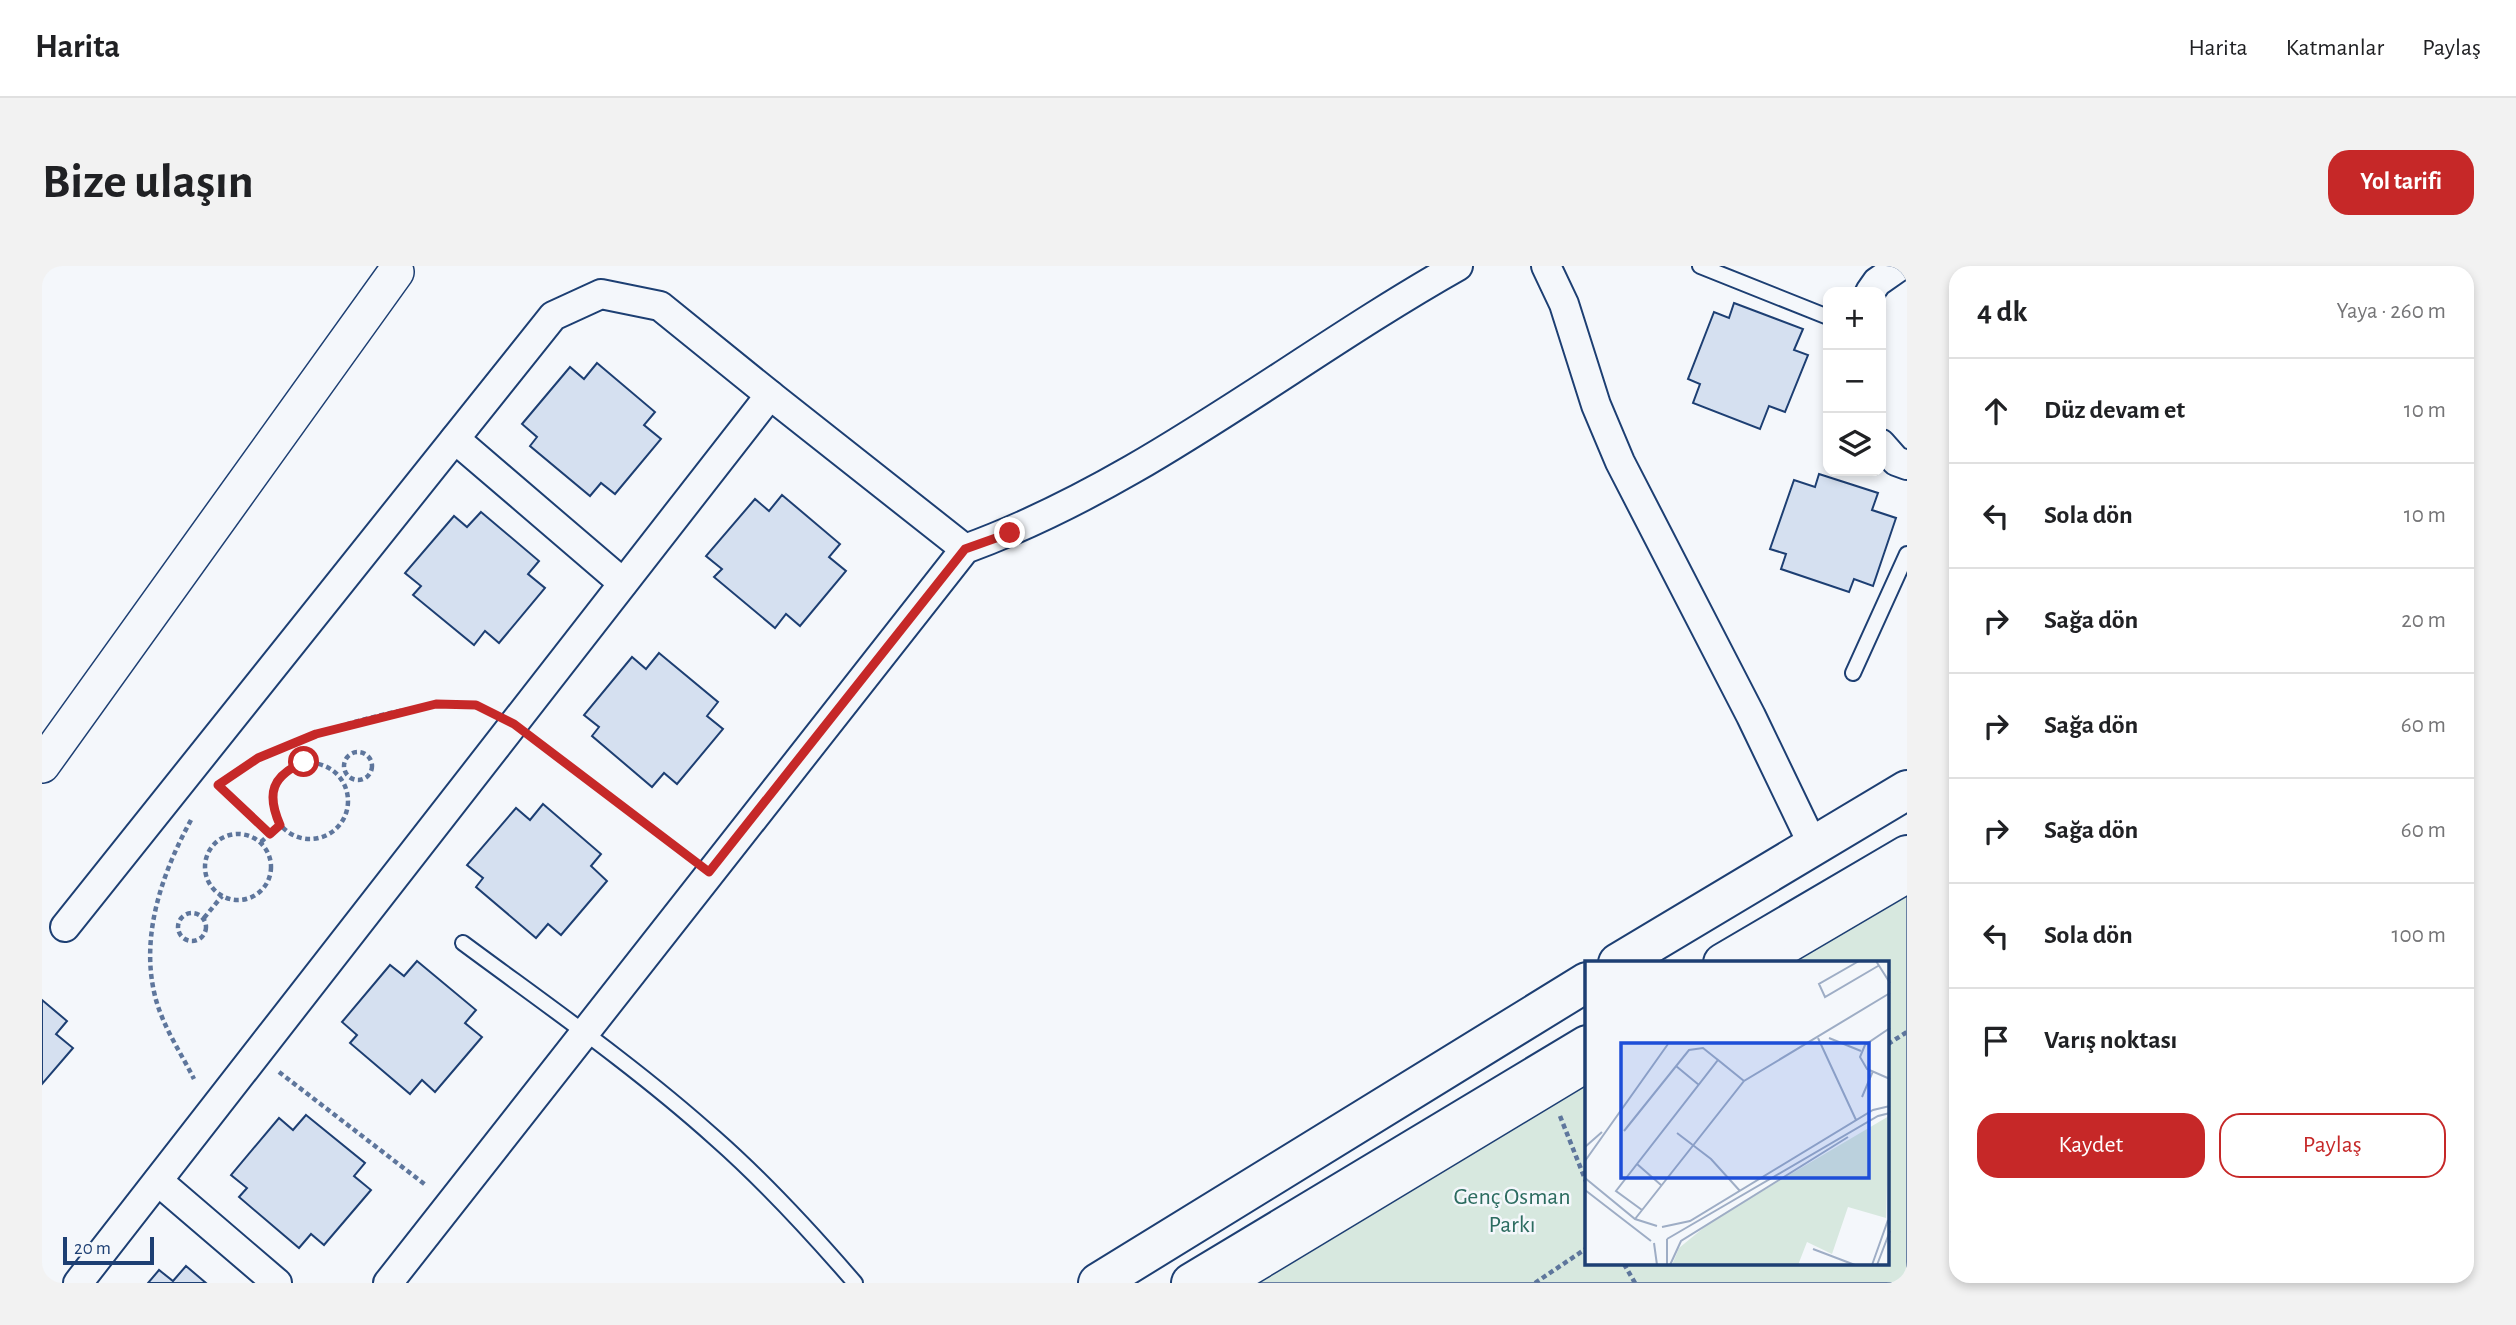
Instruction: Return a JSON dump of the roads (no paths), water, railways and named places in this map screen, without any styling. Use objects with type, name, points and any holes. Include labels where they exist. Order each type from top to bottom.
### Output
[{"type":"main road","points":[[1621,961],[1907,790]]},
{"type":"main road","points":[[1726,961],[1907,855]]},
{"type":"main road","points":[[1098,1283],[1585,983]]},
{"type":"main road","points":[[1191,1283],[1585,1046]]},
{"type":"street","points":[[388,1283],[965,549],[1010,533],[1141,466],[1458,266]]},
{"type":"street","points":[[1546,266],[1564,304],[1596,405],[1620,462],[1751,716],[1775,771],[1813,845]]},
{"type":"street","points":[[1874,287],[1899,266]]},
{"type":"street","points":[[42,765],[396,272]]},
{"type":"street","points":[[65,927],[553,316],[601,294],[660,306],[965,549]]},
{"type":"street","points":[[78,1283],[770,395]]},
{"type":"street","points":[[455,439],[624,583]]},
{"type":"street","points":[[1886,450],[1896,461],[1907,465]]},
{"type":"street","points":[[1774,961],[1907,883]]},
{"type":"street","points":[[1237,1283],[1585,1073]]},
{"type":"street","points":[[158,1181],[277,1283]]},
{"type":"lane","points":[[1700,266],[1823,315]]},
{"type":"lane","points":[[1853,673],[1907,554]]},
{"type":"lane","points":[[463,943],[584,1032],[715,1137],[780,1201],[855,1283]]},
{"type":"park label","name":"Genç Osman Parkı","points":[[1512,1211]]}]
